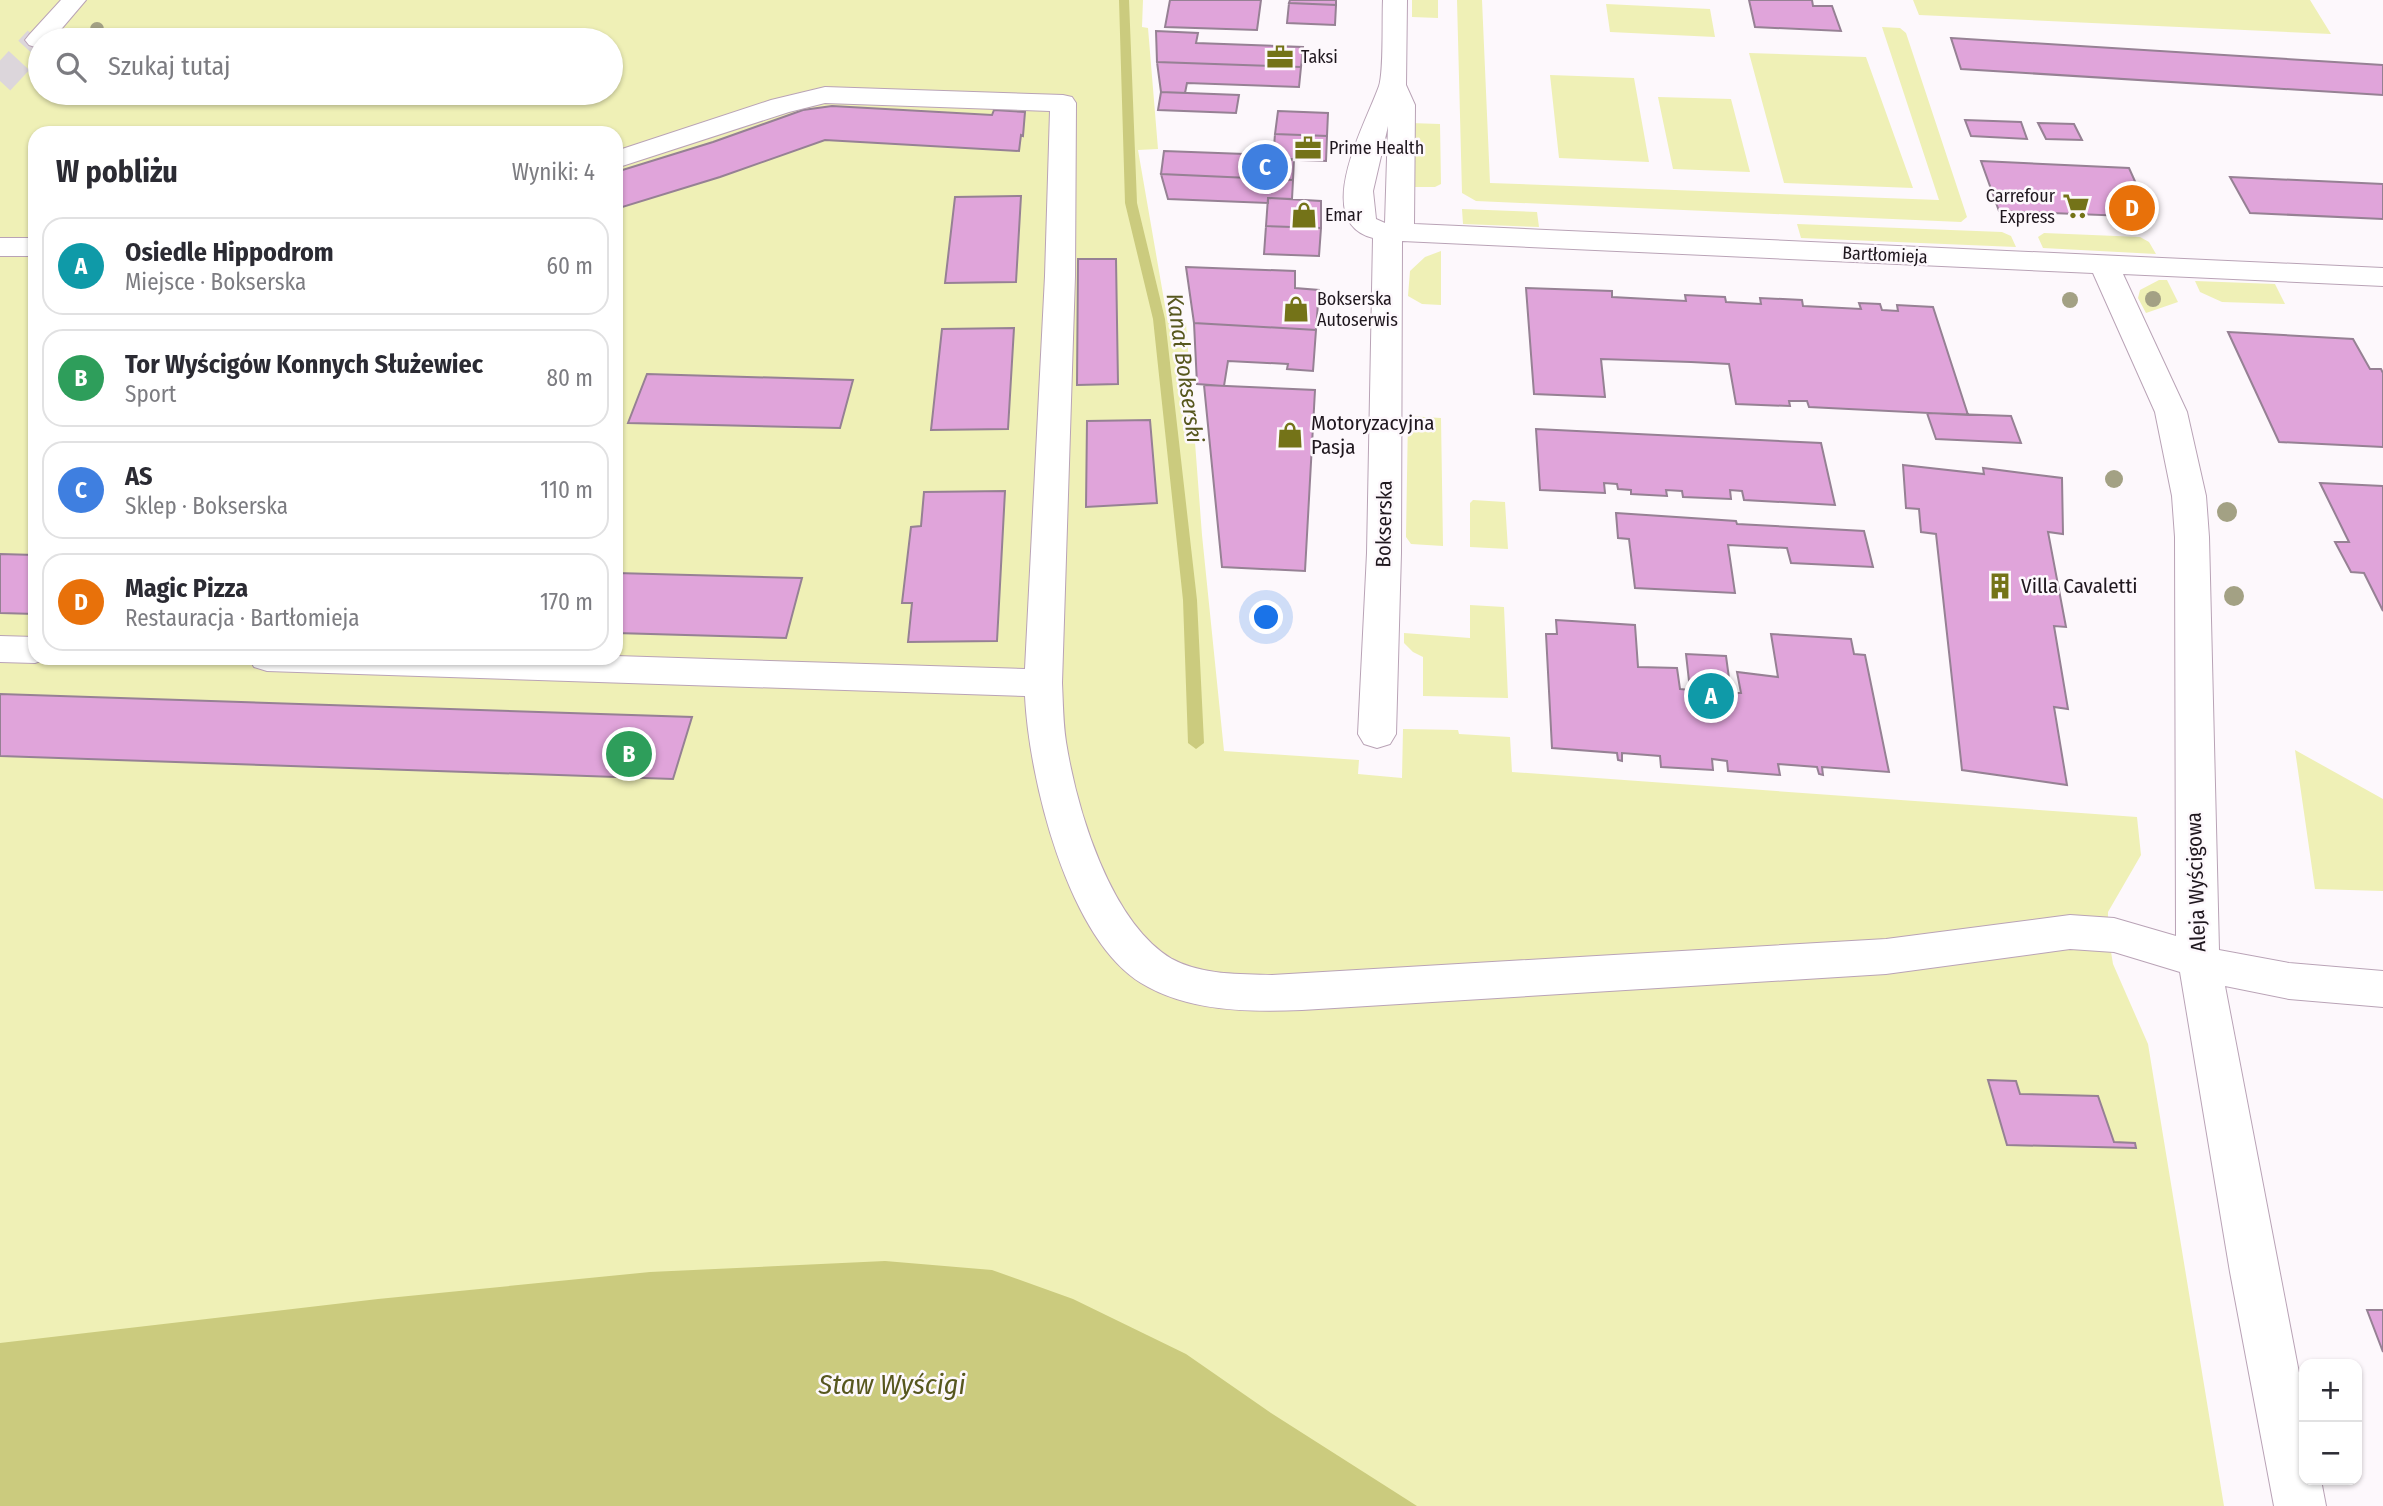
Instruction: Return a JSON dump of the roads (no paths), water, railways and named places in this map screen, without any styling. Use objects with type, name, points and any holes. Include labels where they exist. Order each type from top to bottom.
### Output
[{"type":"street","points":[[49,28],[74,0]]},
{"type":"street","name":"Bokserska","points":[[1377,734],[1394,232],[1402,105],[1393,85],[1395,0]]},
{"type":"street","name":"Bokserska","points":[[1393,85],[1375,120],[1360,191],[1361,219],[1373,229],[1394,232]]},
{"type":"street","points":[[623,158],[780,106],[825,95],[1063,103],[1060,276],[1043,683],[1048,750],[1063,812],[1079,859],[1105,915],[1130,951],[1153,971],[1180,982],[1243,993],[1779,965],[1952,949],[2067,932],[2122,935],[2199,962],[2312,986],[2383,989]]},
{"type":"street","name":"Bartłomieja","points":[[1394,232],[2383,277]]},
{"type":"street","points":[[0,247],[28,247]]},
{"type":"street","name":"Aleja Wyścigowa","points":[[2104,265],[2171,412],[2189,496],[2192,537],[2195,893],[2199,962],[2254,1272],[2300,1506]]},
{"type":"street","points":[[0,649],[28,650]]},
{"type":"street","points":[[484,665],[1043,683]]},
{"type":"water","name":"Staw Wyścigi","points":[[885,1261],[992,1270],[1073,1299],[1186,1354],[1271,1413],[1417,1506],[0,1506],[0,1343],[378,1299],[650,1272]]},
{"type":"waterway","name":"Kanał Bokserski","points":[[1124,0],[1131,203],[1159,319],[1190,600],[1196,743]]},
{"type":"tunnel","points":[[0,81],[28,51]]},
{"type":"place","name":"Taksi","points":[[1280,57]]},
{"type":"place","name":"Prime Health","points":[[1308,148]]},
{"type":"place","name":"AS","points":[[1265,167]]},
{"type":"place","name":"Carrefour Express","points":[[2076,206]]},
{"type":"place","name":"Magic Pizza","points":[[2132,208]]},
{"type":"place","name":"Emar","points":[[1304,215]]},
{"type":"place","name":"Bokserska Autoserwis","points":[[1296,309]]},
{"type":"place","name":"Motoryzacyjna Pasja","points":[[1290,435]]},
{"type":"place","name":"Villa Cavaletti","points":[[2000,586]]},
{"type":"place","name":"Osiedle Hippodrom","points":[[1711,696]]},
{"type":"place","name":"Tor Wyścigów Konnych Służewiec","points":[[629,754]]}]
